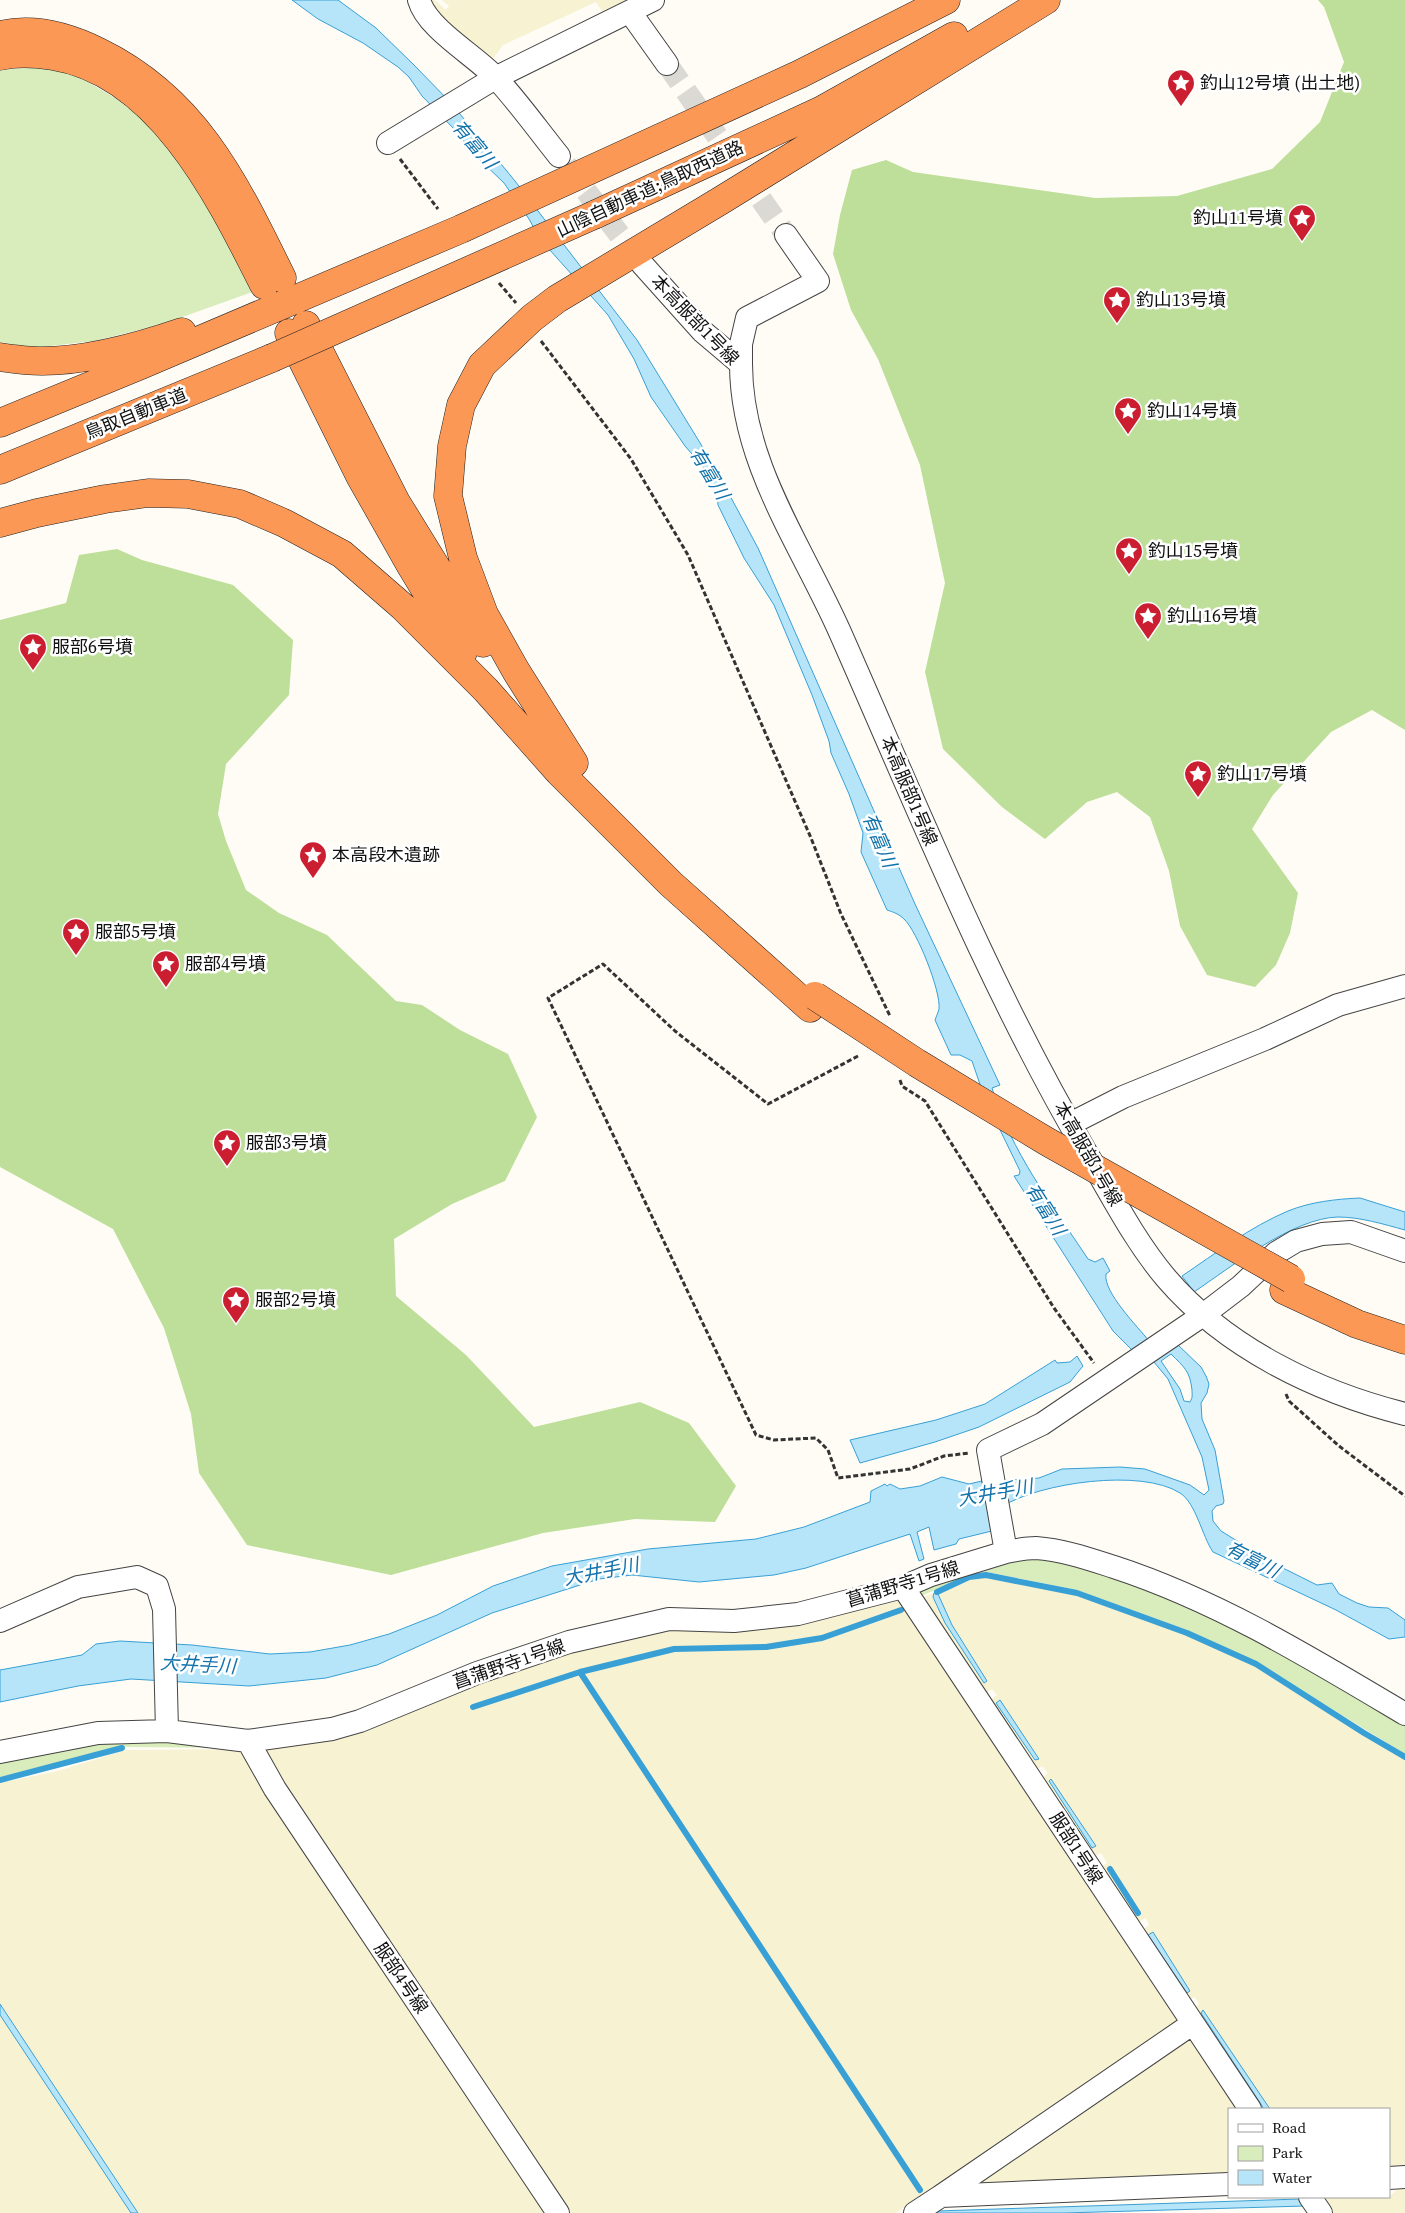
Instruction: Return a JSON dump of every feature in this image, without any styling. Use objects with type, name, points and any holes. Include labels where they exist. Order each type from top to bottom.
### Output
[{"type":"highway","points":[[0,423],[461,229],[563,168],[800,74],[946,0]]},
{"type":"highway","name":"山陰自動車道;鳥取西道路","points":[[272,358],[594,215],[822,110],[1018,0]]},
{"type":"highway","points":[[574,763],[516,671],[484,614],[463,558],[448,496],[452,446],[461,405],[482,365],[535,327],[557,299],[633,260],[720,201],[1046,0]]},
{"type":"highway","points":[[0,35],[23,31],[76,40],[120,62],[149,82],[192,122],[226,169],[273,281],[222,202],[170,129],[136,95],[105,74],[72,59],[35,53],[0,56]]},
{"type":"highway","points":[[0,357],[43,361],[103,353],[170,336],[250,308],[347,278]]},
{"type":"highway","points":[[486,690],[411,566],[360,476],[297,329],[396,502],[478,637],[574,763],[676,874],[812,1002]]},
{"type":"highway","name":"鳥取自動車道","points":[[0,470],[272,358]]},
{"type":"highway","points":[[0,523],[37,513],[105,499],[148,493],[188,494],[240,504],[284,522],[342,554],[403,607],[486,690],[559,772],[671,884],[812,1002],[1357,1324],[1405,1340]]},
{"type":"highway","points":[[1288,1284],[1360,1312],[1405,1325]]},
{"type":"street","points":[[388,143],[495,78],[653,0]]},
{"type":"street","points":[[417,3],[450,38],[495,78],[563,168]]},
{"type":"street","points":[[630,12],[667,64]]},
{"type":"street","points":[[741,364],[741,344],[747,318],[818,281],[786,234]]},
{"type":"street","name":"本高服部1号線","points":[[633,260],[702,331],[741,364],[741,383],[746,419],[761,470],[837,626],[948,882],[1008,1007],[1070,1124],[1133,1230],[1165,1277],[1197,1318],[1272,1364],[1314,1384],[1382,1408],[1405,1414]]},
{"type":"street","points":[[1070,1124],[1123,1097],[1265,1039],[1338,1005],[1405,986]]},
{"type":"street","points":[[1005,1546],[989,1458],[1197,1318],[1241,1286],[1276,1253],[1296,1242],[1322,1234],[1350,1232],[1405,1251]]},
{"type":"street","name":"菖蒲野寺1号線","points":[[0,1752],[168,1721],[248,1741],[306,1733],[360,1721],[477,1673],[569,1642],[669,1619],[734,1621],[798,1614],[903,1587],[1005,1546],[1035,1548],[1079,1556],[1144,1577],[1190,1596],[1292,1647],[1405,1714]]},
{"type":"street","points":[[0,1621],[78,1587],[137,1577],[157,1586],[164,1609],[168,1721]]},
{"type":"street","name":"服部1号線","points":[[903,1587],[1249,2108]]},
{"type":"street","name":"服部4号線","points":[[248,1741],[281,1797],[558,2213]]},
{"type":"street","points":[[915,2213],[1192,2024]]},
{"type":"street","points":[[1390,2178],[1405,2178]]},
{"type":"street","points":[[941,2196],[1228,2184]]},
{"type":"street","points":[[1311,2198],[1321,2213]]},
{"type":"path","points":[[388,143],[438,209]]},
{"type":"path","points":[[535,327],[631,459],[688,555],[811,838],[841,914],[891,1018]]},
{"type":"path","points":[[858,1056],[768,1104],[675,1031],[603,964],[548,998],[756,1436],[774,1440],[816,1438],[828,1450],[838,1478],[910,1469],[944,1456],[989,1458]]},
{"type":"path","points":[[898,1077],[902,1086],[925,1101],[1054,1308],[1114,1375]]},
{"type":"path","points":[[1272,1364],[1289,1401],[1339,1446],[1405,1496]]},
{"type":"shaded area","points":[[428,0],[435,0],[446,10],[449,6],[442,0],[631,0],[604,14],[596,2],[503,45],[489,64],[461,42]]},
{"type":"shaded area","points":[[986,1577],[1076,1595],[1186,1634],[1254,1665],[1364,1736],[1405,1759],[1405,2173],[1390,2173],[1390,2108],[1258,2108],[1192,2011],[1199,2004],[1195,1997],[1186,2001],[1140,1932],[1149,1925],[1146,1918],[1134,1924],[1097,1869],[1107,1863],[1101,1853],[1092,1858],[1039,1780],[1048,1773],[1042,1766],[1033,1772],[987,1703],[997,1695],[992,1689],[982,1696],[921,1598],[969,1579]]},
{"type":"shaded area","points":[[902,1599],[1180,2020],[896,2213],[566,2213],[263,1754],[267,1746],[484,1676],[652,1629]]},
{"type":"shaded area","points":[[243,1749],[552,2213],[0,2213],[0,1783],[58,1771],[126,1750]]},
{"type":"shaded area","points":[[1193,2037],[1241,2108],[1228,2108],[1228,2178],[963,2187]]},
{"type":"shaded area","points":[[1405,2182],[1405,2213],[1331,2213],[1321,2198],[1390,2198]]},
{"type":"green space","points":[[1318,0],[1405,0],[1405,730],[1372,710],[1331,732],[1273,795],[1252,829],[1298,893],[1290,933],[1276,965],[1255,987],[1207,975],[1180,926],[1169,871],[1150,817],[1117,792],[1087,802],[1045,839],[1002,807],[943,749],[925,672],[945,583],[920,465],[878,359],[851,310],[833,254],[840,215],[852,170],[886,160],[913,172],[1095,198],[1177,196],[1272,169],[1320,122],[1344,62],[1324,7]]},
{"type":"green space","points":[[41,67],[78,76],[115,98],[154,127],[178,156],[255,291],[163,324],[94,341],[32,348],[0,342],[0,70]]},
{"type":"green space","points":[[117,549],[142,560],[233,585],[293,640],[289,695],[226,764],[218,814],[226,841],[246,890],[279,913],[327,935],[396,1001],[422,1005],[460,1030],[508,1054],[537,1117],[505,1181],[452,1204],[394,1239],[396,1296],[466,1355],[534,1427],[640,1402],[689,1423],[736,1486],[715,1522],[635,1519],[543,1533],[391,1575],[247,1545],[199,1473],[191,1414],[164,1328],[113,1229],[0,1167],[0,620],[66,603],[79,555]]},
{"type":"green space","points":[[1011,1557],[1074,1560],[1226,1620],[1405,1720],[1405,1754],[1256,1662],[1187,1630],[1076,1590],[987,1572],[968,1576],[921,1596],[922,1588]]},
{"type":"green space","points":[[99,1738],[158,1743],[215,1743],[244,1748],[124,1747],[0,1777],[0,1758]]},
{"type":"water","points":[[292,0],[338,0],[376,28],[451,103],[515,181],[637,340],[713,464],[758,548],[915,904],[1000,1085],[992,1088],[1000,1111],[1021,1155],[1088,1259],[1095,1262],[1103,1258],[1110,1271],[1106,1274],[1110,1290],[1149,1341],[1178,1345],[1201,1367],[1206,1376],[1209,1384],[1207,1393],[1201,1403],[1202,1419],[1215,1450],[1224,1501],[1223,1504],[1216,1506],[1212,1511],[1213,1521],[1221,1531],[1273,1563],[1317,1585],[1332,1583],[1339,1594],[1357,1603],[1369,1607],[1388,1608],[1405,1620],[1405,1637],[1389,1639],[1336,1610],[1213,1552],[1195,1512],[1186,1498],[1180,1493],[1163,1485],[1141,1481],[1117,1480],[1065,1485],[1020,1498],[1003,1506],[996,1530],[959,1539],[956,1544],[934,1550],[929,1527],[917,1532],[924,1559],[919,1561],[910,1534],[806,1568],[774,1575],[699,1582],[632,1575],[599,1579],[492,1613],[377,1665],[326,1678],[249,1686],[131,1679],[78,1686],[0,1702],[0,1670],[82,1655],[96,1644],[120,1641],[192,1645],[270,1654],[310,1652],[350,1645],[389,1634],[437,1615],[493,1586],[552,1566],[648,1549],[756,1539],[804,1527],[870,1502],[871,1491],[885,1484],[887,1486],[890,1484],[900,1489],[920,1486],[942,1477],[969,1484],[986,1480],[1039,1478],[1062,1469],[1120,1467],[1145,1469],[1190,1485],[1204,1495],[1209,1490],[1202,1457],[1168,1379],[1154,1362],[1132,1350],[1113,1331],[1014,1176],[1019,1175],[1020,1171],[985,1099],[972,1061],[960,1055],[951,1055],[935,1020],[939,1009],[939,1000],[927,962],[915,936],[904,919],[894,912],[887,910],[861,852],[863,833],[831,753],[829,741],[812,695],[774,605],[744,558],[718,505],[717,490],[711,476],[685,446],[651,397],[634,359],[608,315],[540,239],[529,219],[504,183],[475,155],[455,130],[422,96],[409,77],[398,67],[363,43],[318,19]],"holes":[[[1171,1354],[1186,1370],[1190,1378],[1192,1395],[1190,1402],[1184,1401],[1180,1389],[1161,1361]]]},
{"type":"water","points":[[1360,1198],[1405,1212],[1405,1230],[1355,1218],[1320,1219],[1282,1235],[1263,1246],[1194,1292],[1182,1276],[1274,1217],[1305,1205]]},
{"type":"water","points":[[1077,1356],[1083,1366],[1070,1382],[979,1427],[935,1442],[860,1463],[850,1440],[936,1420],[985,1404],[1055,1360],[1057,1363],[1070,1362]]},
{"type":"water","points":[[934,1593],[938,1594],[952,1625],[987,1681],[984,1683],[945,1623],[933,1597]]},
{"type":"water","points":[[1000,1700],[1039,1759],[1035,1760],[996,1703]]},
{"type":"water","points":[[1051,1779],[1096,1846],[1092,1848],[1049,1781]]},
{"type":"water","points":[[1153,1932],[1190,1991],[1187,1993],[1148,1935]]},
{"type":"water","points":[[0,2004],[138,2213],[131,2213],[0,2015]]},
{"type":"water","points":[[1203,2010],[1269,2108],[1263,2108],[1201,2013]]},
{"type":"water","points":[[1300,2199],[1305,2206],[1064,2213],[934,2213],[937,2211]]},
{"type":"waterway","points":[[937,1592],[969,1577],[986,1575],[1077,1593],[1187,1633],[1256,1664],[1405,1757]]},
{"type":"waterway","points":[[473,1707],[580,1672],[674,1649],[766,1647],[822,1638],[901,1610]]},
{"type":"waterway","points":[[580,1672],[920,2190]]},
{"type":"waterway","points":[[0,1780],[122,1748]]},
{"type":"waterway","points":[[1110,1869],[1138,1913]]},
{"type":"tunnel","points":[[667,64],[786,235]]},
{"type":"tunnel","points":[[566,165],[642,264]]},
{"type":"place","name":"釣山12号墳 (出土地)","points":[[1181,107]]},
{"type":"place","name":"釣山11号墳","points":[[1302,242]]},
{"type":"place","name":"釣山13号墳","points":[[1117,324]]},
{"type":"place","name":"釣山14号墳","points":[[1128,435]]},
{"type":"place","name":"釣山15号墳","points":[[1129,575]]},
{"type":"place","name":"釣山16号墳","points":[[1148,640]]},
{"type":"place","name":"服部6号墳","points":[[33,671]]},
{"type":"place","name":"釣山17号墳","points":[[1198,798]]},
{"type":"place","name":"本高段木遺跡","points":[[313,879]]},
{"type":"place","name":"服部5号墳","points":[[76,956]]},
{"type":"place","name":"服部4号墳","points":[[166,988]]},
{"type":"place","name":"服部3号墳","points":[[227,1167]]},
{"type":"place","name":"服部2号墳","points":[[236,1324]]},
{"type":"water label","name":"有富川","points":[[475,144]]},
{"type":"water label","name":"有富川","points":[[710,473]]},
{"type":"water label","name":"有富川","points":[[880,840]]},
{"type":"water label","name":"有富川","points":[[1046,1209]]},
{"type":"water label","name":"大井手川","points":[[995,1492]]},
{"type":"water label","name":"有富川","points":[[1253,1559]]},
{"type":"water label","name":"大井手川","points":[[601,1571]]},
{"type":"water label","name":"大井手川","points":[[198,1664]]}]
